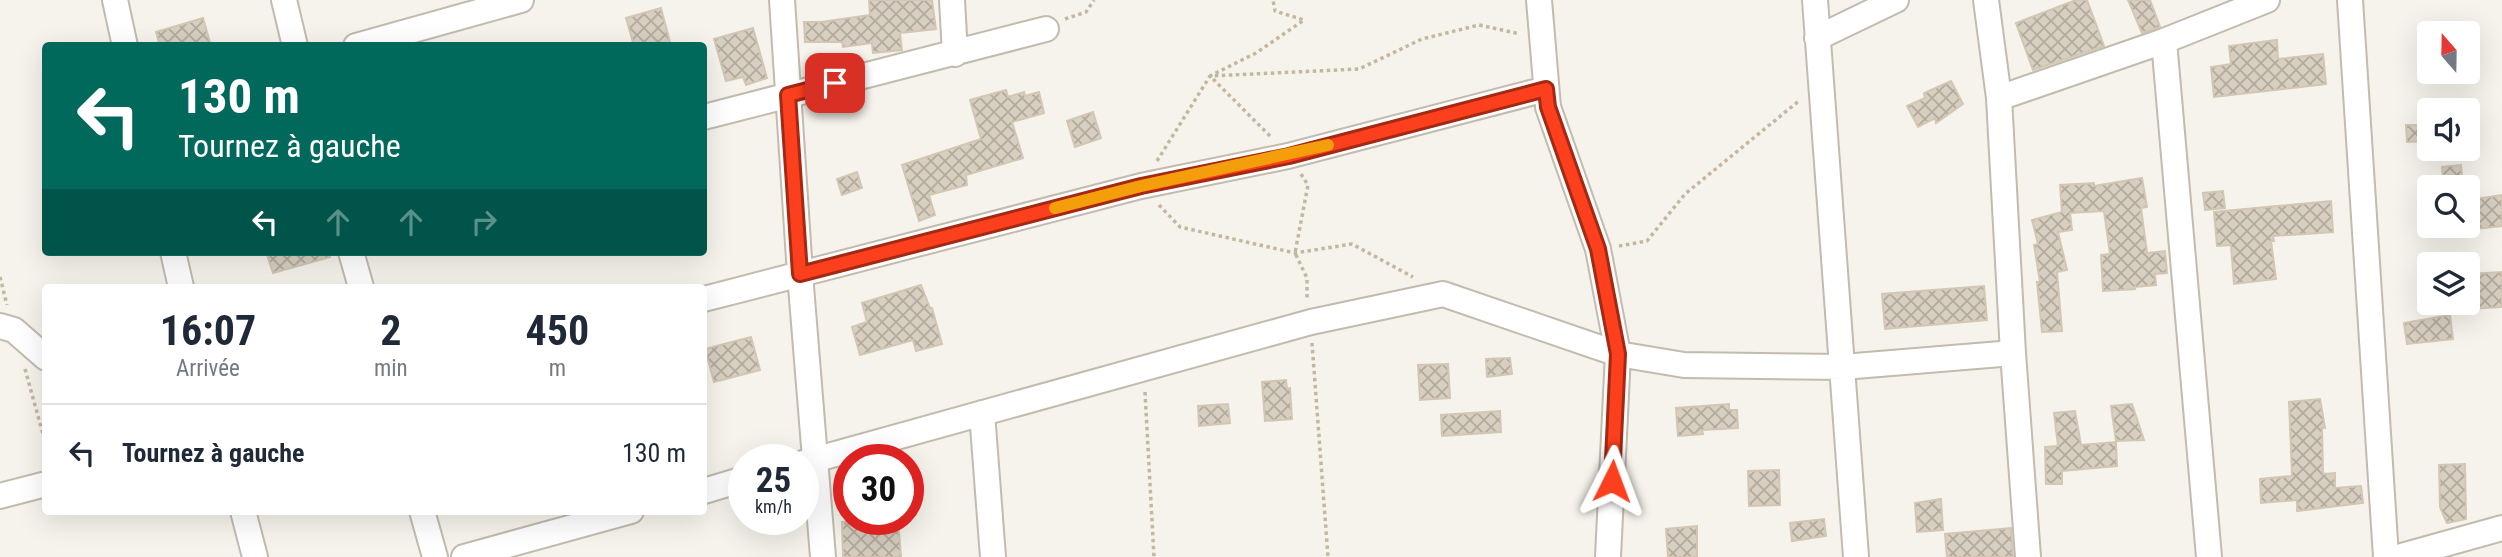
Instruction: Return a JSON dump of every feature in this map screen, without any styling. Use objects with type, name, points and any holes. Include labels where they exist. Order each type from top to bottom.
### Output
[{"type":"street","points":[[115,0],[124,42]]},
{"type":"street","points":[[284,0],[294,42]]},
{"type":"street","points":[[370,42],[521,0]]},
{"type":"street","points":[[782,0],[808,444]]},
{"type":"street","points":[[952,0],[955,54]]},
{"type":"street","points":[[1539,0],[1548,107],[1598,249],[1618,354],[1608,557]]},
{"type":"street","points":[[1815,0],[1856,557]]},
{"type":"street","points":[[1817,38],[1896,0]]},
{"type":"street","points":[[1986,0],[1999,98],[2013,353],[2028,557]]},
{"type":"street","points":[[1999,98],[2164,41],[2267,0]]},
{"type":"street","points":[[2350,0],[2386,557]]},
{"type":"street","points":[[707,116],[1046,29]]},
{"type":"street","points":[[2164,41],[2209,557]]},
{"type":"street","points":[[707,298],[1141,186],[1289,156],[1546,89]]},
{"type":"street","points":[[174,256],[180,284]]},
{"type":"street","points":[[353,256],[360,284]]},
{"type":"street","points":[[819,458],[1311,322],[1443,294],[1618,354],[1684,365],[1843,367],[2013,353]]},
{"type":"street","points":[[0,326],[14,330],[42,354]]},
{"type":"street","points":[[982,413],[993,557]]},
{"type":"street","points":[[707,490],[728,484]]},
{"type":"street","points":[[0,496],[42,485]]},
{"type":"street","points":[[244,515],[255,557]]},
{"type":"street","points":[[423,515],[435,557]]},
{"type":"street","points":[[464,557],[616,515]]},
{"type":"street","points":[[2398,557],[2502,528]]},
{"type":"street","points":[[819,530],[823,557]]},
{"type":"path","points":[[1046,29],[1086,12],[1094,0]]},
{"type":"path","points":[[1598,249],[1647,241],[1685,194],[1821,83]]},
{"type":"path","points":[[1311,322],[1328,557]]},
{"type":"path","points":[[1143,369],[1154,557]]},
{"type":"building","points":[[869,0],[932,0],[936,29],[900,33],[902,50],[873,53],[872,43],[843,47],[842,42],[805,42],[804,22],[870,15]]},
{"type":"building","points":[[2076,0],[2087,0],[2104,46],[2033,70],[2016,23]]},
{"type":"building","points":[[2128,0],[2150,0],[2160,27],[2142,33]]},
{"type":"building","points":[[661,8],[670,42],[633,42],[626,18]]},
{"type":"building","points":[[203,18],[210,42],[159,42],[156,32]]},
{"type":"building","points":[[753,28],[767,78],[746,85],[743,77],[726,81],[714,39]]},
{"type":"building","points":[[2277,40],[2278,59],[2323,54],[2326,84],[2214,97],[2211,67],[2231,64],[2229,46]]},
{"type":"building","points":[[1951,81],[1963,104],[1936,123],[1935,118],[1918,127],[1907,106],[1925,98],[1924,93]]},
{"type":"building","points":[[1006,90],[1008,97],[1024,92],[1025,96],[1039,92],[1044,113],[1012,122],[1023,158],[966,175],[967,185],[929,195],[935,215],[919,221],[902,165],[981,139],[970,100]]},
{"type":"building","points":[[1093,112],[1101,138],[1075,147],[1067,121]]},
{"type":"building","points":[[2406,125],[2417,125],[2417,142],[2407,142]]},
{"type":"building","points":[[2461,165],[2462,175],[2443,175],[2442,167]]},
{"type":"building","points":[[857,172],[862,188],[842,195],[837,179]]},
{"type":"building","points":[[2142,178],[2147,207],[2141,208],[2147,253],[2165,251],[2167,273],[2155,274],[2156,285],[2103,291],[2101,255],[2110,254],[2104,211],[2070,213],[2072,230],[2058,232],[2067,270],[2057,272],[2062,331],[2042,332],[2037,282],[2040,282],[2034,245],[2038,244],[2032,220],[2062,212],[2060,185],[2094,183],[2094,186]]},
{"type":"building","points":[[2223,191],[2225,208],[2205,210],[2203,193]]},
{"type":"building","points":[[2502,195],[2502,226],[2480,229],[2480,198]]},
{"type":"building","points":[[2331,201],[2333,232],[2273,236],[2274,241],[2271,241],[2276,279],[2234,284],[2231,245],[2217,246],[2214,212]]},
{"type":"building","points":[[267,256],[330,256],[330,257],[273,273]]},
{"type":"building","points":[[2502,272],[2502,307],[2480,308],[2480,273]]},
{"type":"building","points":[[921,285],[932,308],[942,344],[916,351],[913,340],[860,355],[852,327],[867,322],[862,303]]},
{"type":"building","points":[[1984,286],[1987,320],[1885,329],[1882,294]]},
{"type":"building","points":[[2450,315],[2453,339],[2407,344],[2404,323]]},
{"type":"building","points":[[751,337],[760,370],[714,382],[707,348]]},
{"type":"building","points":[[1510,358],[1512,374],[1487,377],[1486,359]]},
{"type":"building","points":[[1448,364],[1450,398],[1420,400],[1418,365]]},
{"type":"building","points":[[1286,380],[1287,389],[1290,388],[1292,419],[1265,421],[1262,382]]},
{"type":"building","points":[[2320,399],[2325,428],[2322,428],[2323,474],[2335,473],[2335,488],[2361,486],[2363,503],[2297,511],[2297,500],[2261,503],[2260,479],[2292,476],[2289,402]]},
{"type":"building","points":[[1228,404],[1230,423],[1199,426],[1198,406]]},
{"type":"building","points":[[1729,404],[1729,410],[1737,410],[1738,428],[1702,430],[1703,434],[1678,436],[1676,408]]},
{"type":"building","points":[[2132,404],[2144,440],[2116,441],[2111,406]]},
{"type":"building","points":[[1500,411],[1501,432],[1442,436],[1441,415]]},
{"type":"building","points":[[2075,411],[2081,445],[2116,442],[2117,466],[2062,471],[2062,484],[2046,484],[2045,447],[2058,446],[2054,413]]},
{"type":"building","points":[[2465,464],[2466,519],[2447,523],[2440,507],[2439,465]]},
{"type":"building","points":[[1779,470],[1780,505],[1749,506],[1748,471]]},
{"type":"building","points":[[1941,499],[1943,530],[1917,532],[1915,503]]},
{"type":"building","points":[[1824,519],[1826,536],[1792,541],[1790,523]]},
{"type":"building","points":[[1697,526],[1697,557],[1668,557],[1666,529]]},
{"type":"building","points":[[2011,528],[2013,557],[1947,557],[1945,534]]},
{"type":"building","points":[[842,535],[899,535],[901,557],[843,557]]},
{"type":"slow traffic","points":[[1055,208],[1328,145]]},
{"type":"route","points":[[835,83],[788,95],[800,274],[1141,186],[1289,156],[1546,89],[1548,107],[1598,249],[1618,354],[1612,481]]}]
